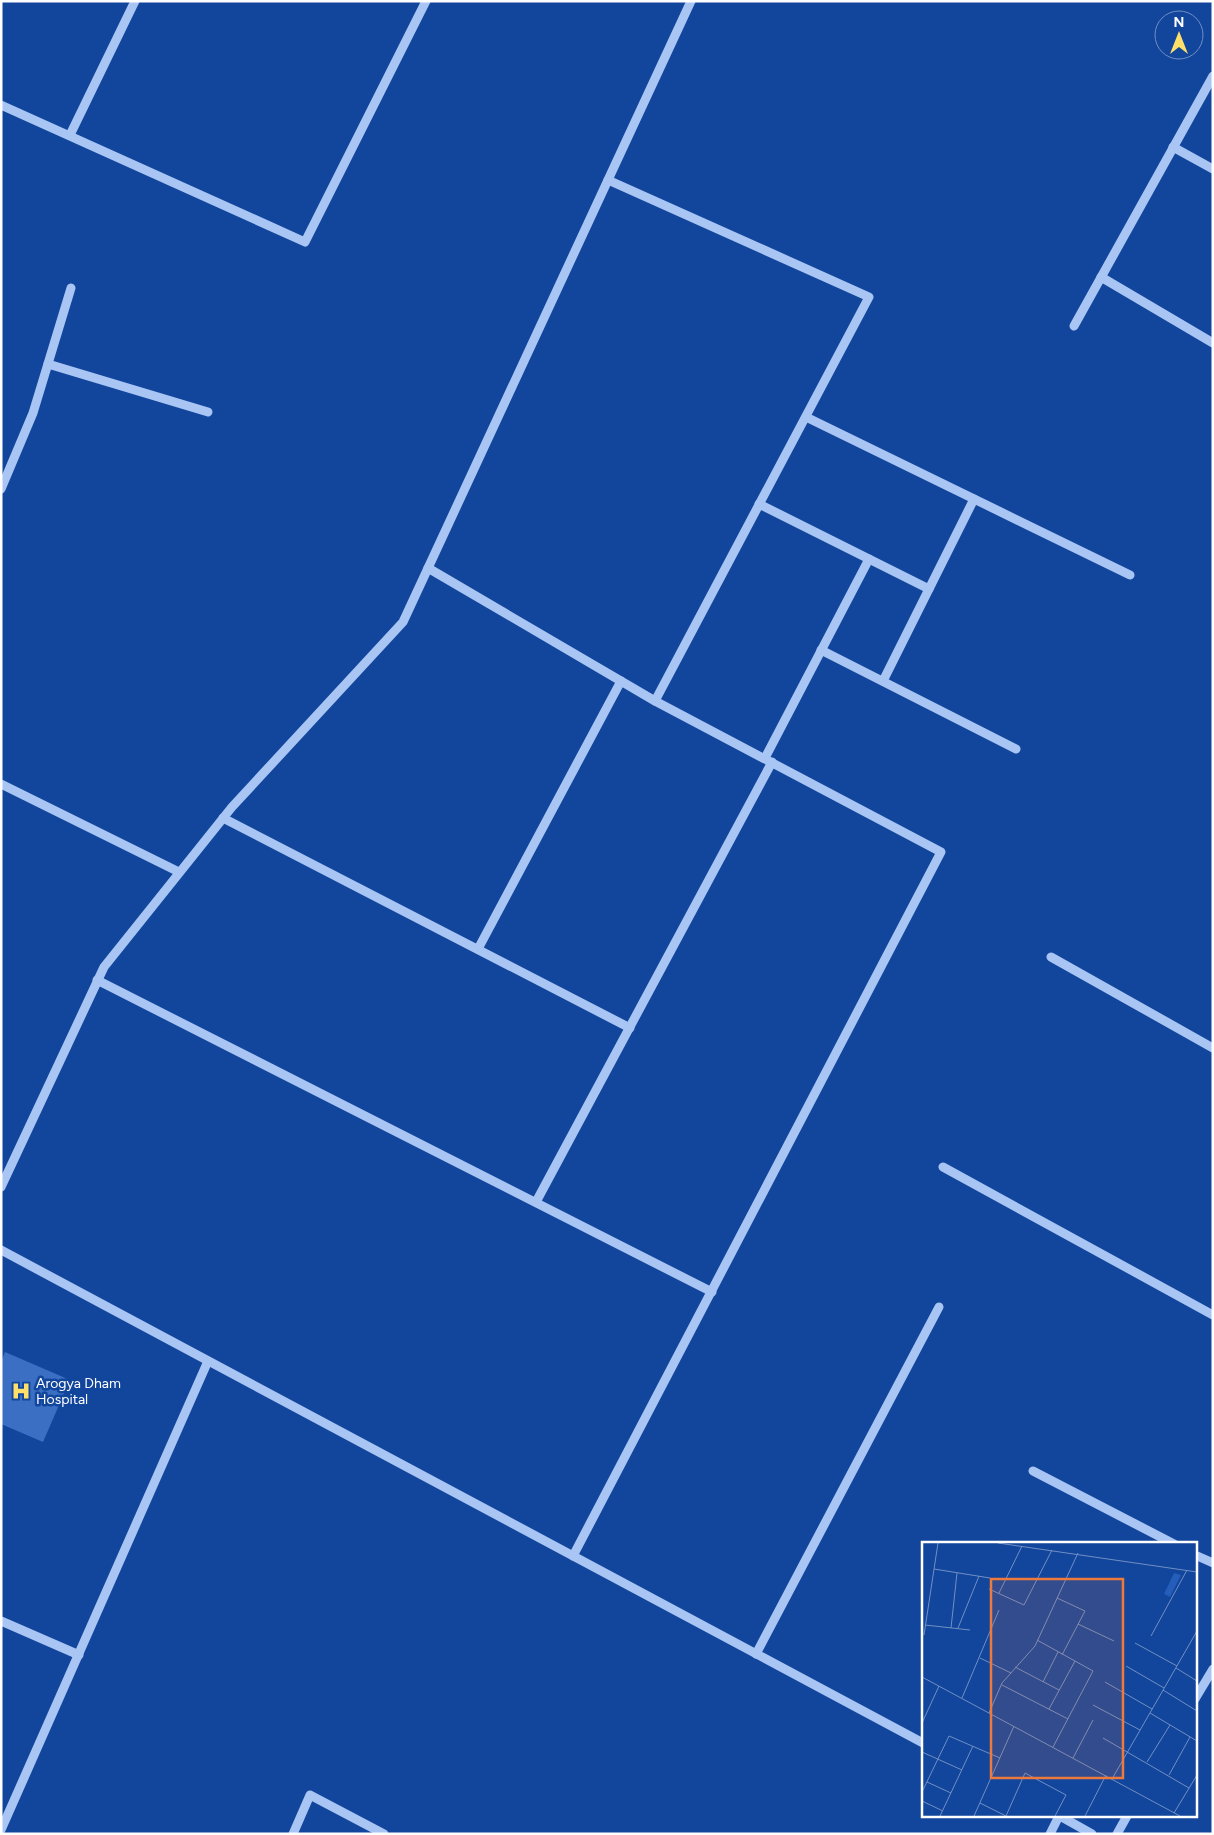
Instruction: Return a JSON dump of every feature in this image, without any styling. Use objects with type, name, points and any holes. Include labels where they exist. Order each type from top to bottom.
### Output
[{"type":"street","points":[[70,135],[135,1]]},
{"type":"street","points":[[1,105],[305,242],[426,1]]},
{"type":"street","points":[[1,1187],[104,967],[223,818],[403,622],[691,1]]},
{"type":"street","points":[[1074,326],[1213,76]]},
{"type":"street","points":[[1173,147],[1213,168]]},
{"type":"street","points":[[608,180],[869,297],[655,701]]},
{"type":"street","points":[[1101,277],[1213,343]]},
{"type":"street","points":[[1,489],[33,413],[70,288]]},
{"type":"street","points":[[48,364],[208,412]]},
{"type":"street","points":[[806,417],[1130,575]]},
{"type":"street","points":[[882,681],[974,499]]},
{"type":"street","points":[[759,504],[929,589]]},
{"type":"street","points":[[536,1202],[630,1028],[869,559]]},
{"type":"street","points":[[428,568],[655,701],[941,852],[574,1556]]},
{"type":"street","points":[[821,650],[1016,749]]},
{"type":"street","points":[[478,949],[621,681]]},
{"type":"street","points":[[1,784],[179,872]]},
{"type":"street","points":[[223,818],[630,1028]]},
{"type":"street","points":[[1050,957],[1213,1048]]},
{"type":"street","points":[[97,980],[712,1292]]},
{"type":"street","points":[[943,1167],[1213,1315]]},
{"type":"street","points":[[1,1250],[922,1742]]},
{"type":"street","points":[[756,1654],[939,1307]]},
{"type":"street","points":[[1,1830],[208,1361]]},
{"type":"street","points":[[1033,1471],[1170,1542]]},
{"type":"street","points":[[1196,1555],[1213,1564]]},
{"type":"street","points":[[1,1621],[78,1655]]},
{"type":"street","points":[[1196,1697],[1213,1669]]},
{"type":"street","points":[[292,1834],[310,1795],[384,1834]]},
{"type":"street","points":[[1050,1834],[1058,1818]]},
{"type":"street","points":[[1063,1818],[1092,1834]]},
{"type":"street","points":[[1117,1834],[1126,1818]]},
{"type":"building","points":[[5,1352],[70,1380],[43,1442],[1,1424],[1,1362]]},
{"type":"place","name":"Arogya Dham Hospital","points":[[21,1391]]}]
